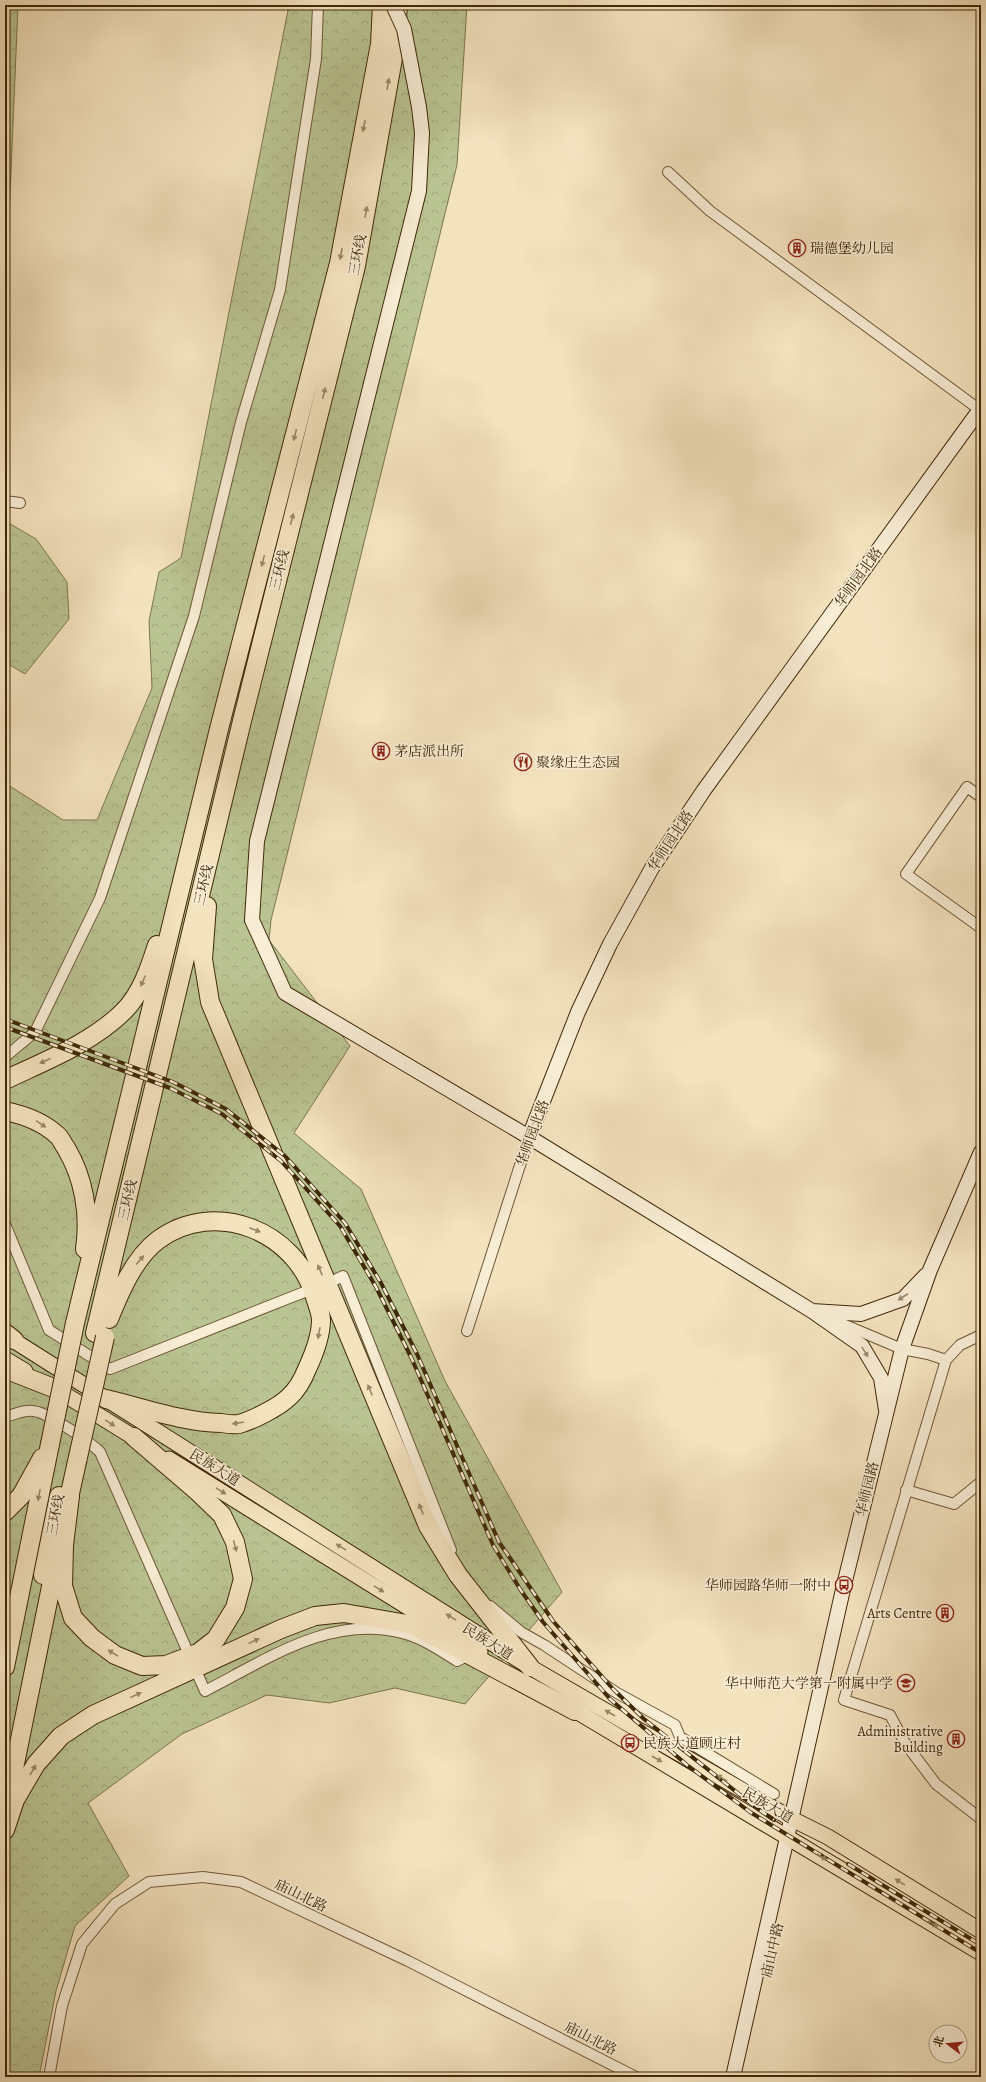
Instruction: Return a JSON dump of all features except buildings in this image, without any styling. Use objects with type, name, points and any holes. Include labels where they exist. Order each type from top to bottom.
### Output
[{"type":"highway","name":"三环线","points":[[5,1764],[100,1335],[287,539],[356,266],[387,46],[381,5]]},
{"type":"highway","name":"三环线","points":[[5,1666],[75,1323],[219,729],[339,263],[387,46],[398,5]]},
{"type":"highway","points":[[387,46],[401,5]]},
{"type":"highway","points":[[109,1319],[151,1128],[285,580],[287,539]]},
{"type":"highway","points":[[5,1080],[55,1057],[100,1031],[124,1010],[138,992],[153,958],[219,729]]},
{"type":"highway","points":[[209,886],[205,922],[204,959],[210,1002],[223,1039],[428,1526],[458,1575],[530,1667]]},
{"type":"highway","points":[[5,1111],[30,1117],[58,1136],[73,1161],[82,1184],[87,1233],[75,1323]]},
{"type":"highway","points":[[100,1335],[109,1319],[128,1276],[157,1240],[189,1223],[212,1221],[238,1223],[268,1235],[298,1262],[311,1285],[321,1320],[316,1350],[302,1382],[289,1398],[257,1417],[238,1424],[201,1423],[106,1399]]},
{"type":"highway","points":[[5,1369],[56,1389]]},
{"type":"highway","points":[[73,1454],[64,1545],[63,1586],[73,1618],[92,1638],[116,1655],[142,1666],[166,1665],[198,1653],[216,1639],[235,1608],[243,1579],[235,1542],[222,1515],[198,1492],[134,1437]]},
{"type":"highway","points":[[5,1512],[21,1496],[50,1444]]},
{"type":"highway","points":[[5,1816],[70,1496]]},
{"type":"highway","points":[[5,1830],[15,1800],[36,1764],[61,1736],[92,1715],[282,1629],[315,1616],[344,1613],[414,1625],[575,1711]]},
{"type":"main road","points":[[393,5],[404,29],[419,107],[422,133],[419,191],[257,841],[252,920],[285,993],[529,1137],[812,1311],[862,1346],[881,1378],[886,1410]]},
{"type":"main road","name":"华师园北路","points":[[529,1137],[578,1012],[610,944],[652,868],[704,790],[980,408]]},
{"type":"main road","name":"华师园路","points":[[792,1840],[844,1585],[902,1350],[930,1270],[981,1152]]},
{"type":"main road","points":[[812,1311],[861,1314],[903,1298],[930,1270]]},
{"type":"main road","name":"民族大道","points":[[8,1336],[530,1667],[795,1820],[828,1837],[981,1931]]},
{"type":"main road","name":"民族大道","points":[[5,1359],[134,1437],[575,1711],[981,1953]]},
{"type":"main road","name":"庙山中路","points":[[733,2077],[792,1840]]},
{"type":"main road","name":"庙山中路","points":[[743,2077],[792,1840]]},
{"type":"street","points":[[5,1057],[35,1032],[100,898],[194,616],[241,422],[280,290],[316,59],[318,5]]},
{"type":"street","points":[[668,172],[710,211],[980,408]]},
{"type":"street","points":[[5,501],[20,503]]},
{"type":"street","points":[[981,797],[967,787],[906,874],[981,928]]},
{"type":"street","name":"华师园北路","points":[[468,1331],[529,1137]]},
{"type":"street","points":[[5,1224],[49,1330],[110,1369],[307,1291]]},
{"type":"street","points":[[333,1281],[343,1276],[448,1544],[462,1569],[486,1603],[521,1632],[544,1645],[617,1693],[675,1725],[680,1737],[774,1794]]},
{"type":"street","points":[[812,1311],[902,1350],[928,1354],[946,1360]]},
{"type":"street","points":[[981,1335],[960,1345],[946,1360],[844,1700],[890,1716],[905,1743],[936,1784],[981,1819]]},
{"type":"street","points":[[5,1417],[20,1412],[38,1411],[91,1444],[100,1452],[187,1650]]},
{"type":"street","points":[[906,1490],[954,1504],[981,1482]]},
{"type":"street","points":[[197,1673],[205,1690],[304,1642],[340,1630],[372,1628],[403,1633],[433,1646],[457,1661],[469,1655]]},
{"type":"street","name":"庙山北路","points":[[49,2077],[62,2006],[82,1944],[115,1904],[149,1882],[202,1877],[241,1882],[422,1968],[636,2077]]},
{"type":"green space","points":[[5,5],[18,5],[5,315]]},
{"type":"green space","points":[[289,5],[467,5],[457,165],[271,920],[269,940],[350,1046],[294,1133],[361,1189],[445,1381],[562,1592],[465,1704],[395,1688],[329,1703],[267,1695],[182,1734],[88,1803],[129,1876],[75,1926],[56,1991],[39,2077],[5,2077],[5,783],[63,820],[97,820],[152,688],[149,621],[159,572],[181,558]]},
{"type":"green space","points":[[5,521],[36,539],[67,582],[69,619],[25,674],[5,662]]},
{"type":"railway","points":[[5,1019],[173,1082],[226,1109],[285,1156],[345,1223],[381,1283],[417,1354],[499,1542],[553,1621],[613,1689],[644,1719],[774,1820]]},
{"type":"railway","points":[[5,1027],[170,1088],[222,1114],[281,1161],[340,1226],[376,1287],[411,1357],[493,1545],[520,1589],[543,1622],[610,1699],[687,1765],[750,1812],[981,1953]]},
{"type":"railway","points":[[848,1864],[981,1945]]},
{"type":"place","name":"瑞德堡幼儿园","points":[[797,248]]},
{"type":"place","name":"茅店派出所","points":[[381,751]]},
{"type":"place","name":"聚缘庄生态园","points":[[523,762]]},
{"type":"place","name":"华师园路华师一附中","points":[[844,1585]]},
{"type":"place","name":"Arts Centre","points":[[945,1613]]},
{"type":"place","name":"华中师范大学第一附属中学","points":[[906,1683]]},
{"type":"place","name":"Administrative Building","points":[[956,1739]]},
{"type":"place","name":"民族大道顾庄村","points":[[630,1743]]}]
